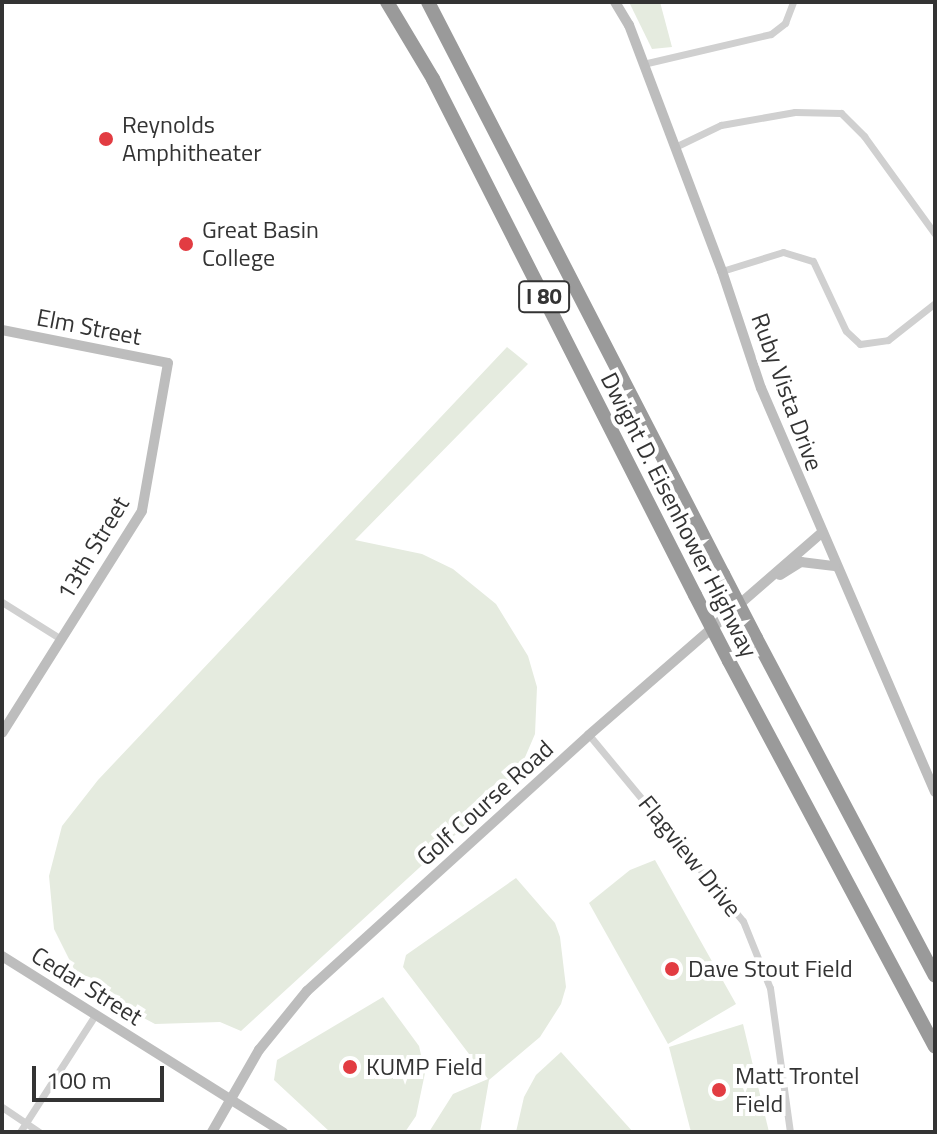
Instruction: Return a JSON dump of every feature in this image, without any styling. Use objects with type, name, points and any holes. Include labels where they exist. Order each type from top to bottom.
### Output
[{"type":"highway","name":"Dwight D. Eisenhower Highway","points":[[387,2],[433,79],[729,661],[935,1046]]},
{"type":"highway","name":"Dwight D. Eisenhower Highway","points":[[428,2],[756,638],[935,976]]},
{"type":"street","name":"Ruby Vista Drive","points":[[615,2],[675,147],[722,271],[761,388],[820,534],[935,792]]},
{"type":"street","points":[[643,64],[771,34],[785,23],[793,2]]},
{"type":"street","points":[[675,147],[721,125],[795,112],[841,113],[864,136],[935,234]]},
{"type":"street","points":[[722,271],[783,252],[813,261],[846,331],[860,344],[888,340],[935,303]]},
{"type":"street","name":"Elm Street","points":[[2,330],[168,363]]},
{"type":"street","name":"13th Street","points":[[2,733],[142,511],[168,363]]},
{"type":"street","name":"Golf Course Road","points":[[212,1132],[259,1050],[307,991],[589,735],[820,534]]},
{"type":"street","points":[[747,595],[801,562],[835,566]]},
{"type":"street","points":[[2,602],[61,639]]},
{"type":"street","name":"Flagview Drive","points":[[589,735],[743,921],[770,988],[790,1132]]},
{"type":"street","name":"Cedar Street","points":[[2,956],[283,1132]]},
{"type":"street","points":[[20,1132],[95,1015]]},
{"type":"street","points":[[2,1107],[39,1132]]},
{"type":"shaded area","points":[[629,2],[660,2],[672,47],[652,49]]},
{"type":"shaded area","points":[[507,347],[528,364],[355,540],[422,554],[453,569],[496,604],[528,656],[537,687],[535,734],[523,762],[490,803],[241,1031],[220,1022],[155,1024],[112,1001],[75,971],[54,929],[49,876],[62,826],[98,780]]},
{"type":"shaded area","name":"Dave Stout Field","points":[[655,860],[736,1004],[668,1044],[589,903],[630,870]]},
{"type":"shaded area","points":[[516,878],[555,923],[560,937],[566,987],[561,1004],[540,1037],[489,1080],[480,1132],[429,1132],[453,1094],[488,1079],[403,967],[406,955]]},
{"type":"shaded area","name":"KUMP Field","points":[[383,997],[419,1046],[425,1073],[416,1116],[405,1132],[330,1132],[274,1080],[277,1060]]},
{"type":"shaded area","name":"Matt Trontel Field","points":[[743,1024],[769,1132],[691,1132],[669,1047]]},
{"type":"shaded area","points":[[561,1052],[633,1132],[516,1132],[524,1097],[536,1075]]},
{"type":"place","name":"Reynolds Amphitheater","points":[[106,139]]},
{"type":"place","name":"Great Basin College","points":[[186,244]]},
{"type":"place","name":"Dave Stout Field","points":[[672,969]]},
{"type":"place","name":"KUMP Field","points":[[350,1067]]},
{"type":"place","name":"Matt Trontel Field","points":[[719,1090]]}]
